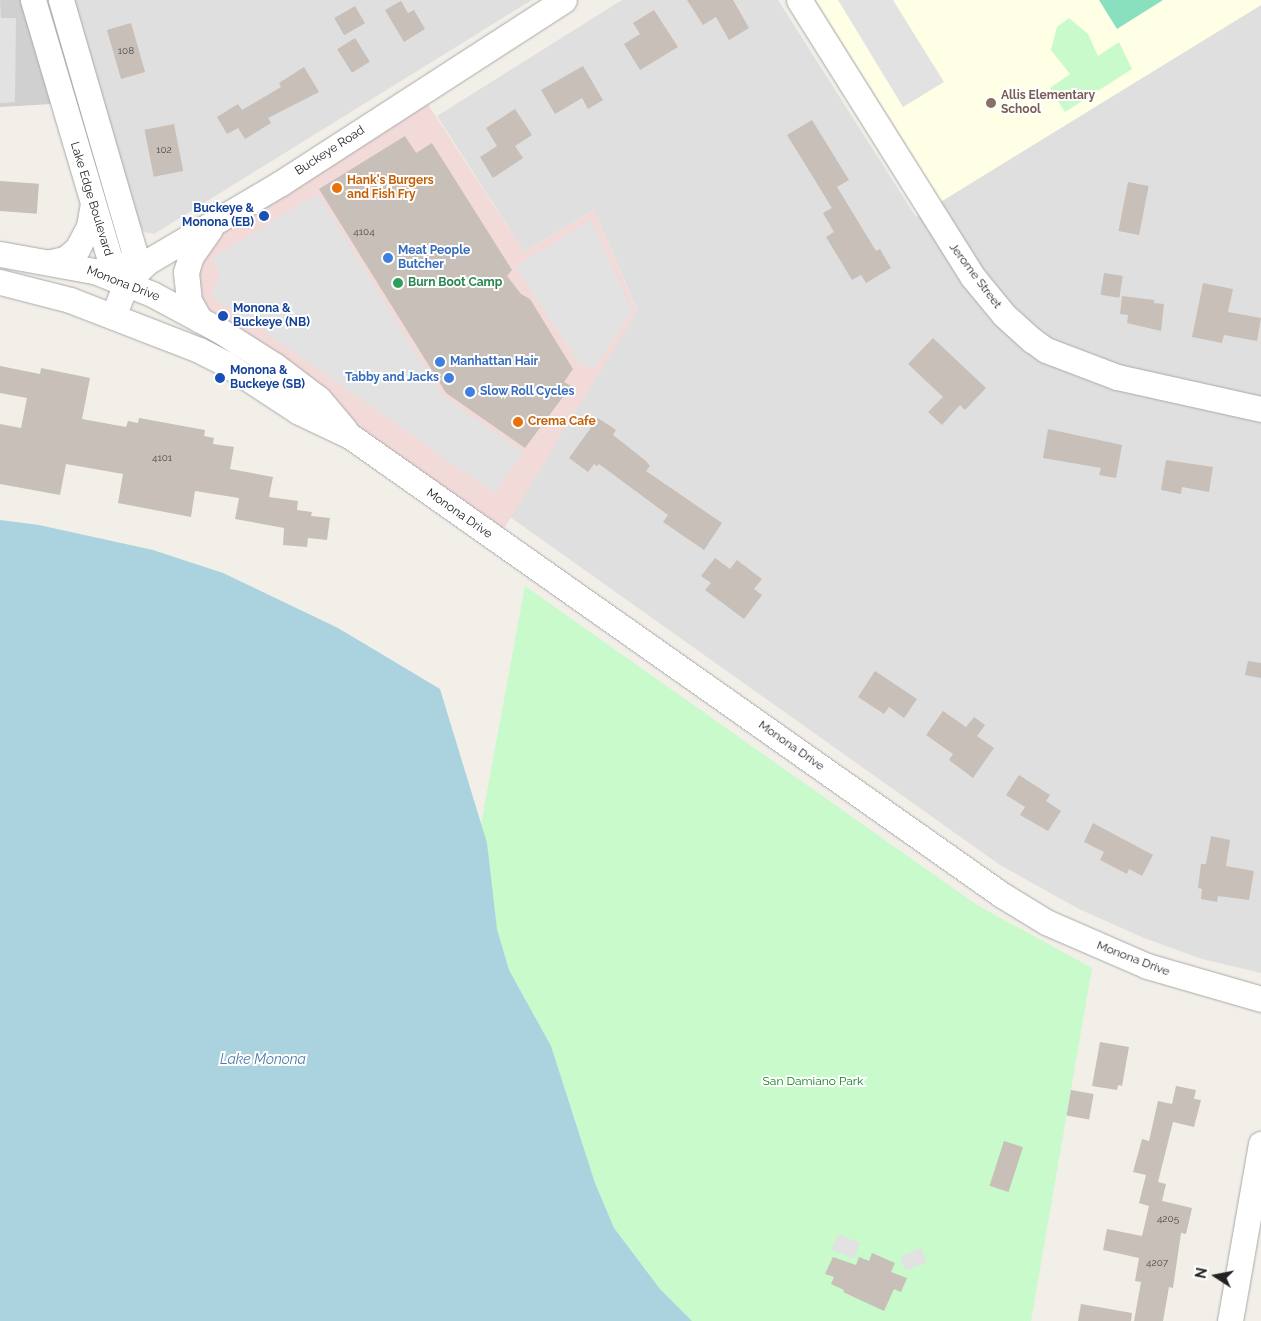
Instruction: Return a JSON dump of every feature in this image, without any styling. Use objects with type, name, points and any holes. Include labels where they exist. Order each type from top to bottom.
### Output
[{"type":"street","name":"Lake Edge Boulevard","points":[[33,0],[110,260],[126,283]]},
{"type":"street","name":"Lake Edge Boulevard","points":[[60,0],[134,252],[126,283]]},
{"type":"street","name":"Buckeye Road","points":[[114,316],[126,283],[147,262],[281,183],[564,0]]},
{"type":"street","name":"Jerome Street","points":[[799,0],[972,276],[1004,315],[1032,340],[1054,354],[1117,377],[1261,409]]},
{"type":"street","points":[[51,262],[65,259],[77,248],[89,226],[93,204]]},
{"type":"street","points":[[200,320],[189,300],[186,272],[195,248],[220,218]]},
{"type":"street","name":"Monona Drive","points":[[0,254],[94,271],[126,283],[200,320],[308,390],[350,436]]},
{"type":"street","name":"Monona Drive","points":[[0,282],[56,296],[114,316],[199,350],[299,412],[350,436],[1002,895],[1046,922],[1147,966],[1261,999]]},
{"type":"street","points":[[1230,1321],[1261,1144]]},
{"type":"shaded area","points":[[0,0],[23,0],[52,104],[0,107]]},
{"type":"shaded area","points":[[0,0],[1,18],[16,18],[15,102],[0,103]]},
{"type":"shaded area","points":[[68,0],[532,0],[154,234],[144,232],[132,211]]},
{"type":"shaded area","points":[[622,0],[778,0],[916,217],[1261,5],[1261,973],[1202,959],[1144,938],[1079,909],[1000,865],[510,517],[637,310],[594,210],[524,252],[437,116]]},
{"type":"shaded area","name":"Allis Elementary School","points":[[816,0],[1261,0],[1261,5],[942,201]]},
{"type":"shaded area","points":[[838,0],[893,0],[944,82],[903,107]]},
{"type":"shaded area","points":[[420,92],[524,252],[594,210],[637,311],[497,540],[241,359],[198,313],[194,234]]},
{"type":"shaded area","points":[[318,194],[442,395],[523,452],[494,493],[260,328],[218,302],[211,293],[217,284],[219,272],[212,258]]},
{"type":"shaded area","points":[[591,220],[632,311],[594,369],[579,363],[515,267]]},
{"type":"shaded area","points":[[838,1234],[860,1243],[854,1259],[832,1250]]},
{"type":"shaded area","points":[[921,1248],[927,1262],[906,1271],[900,1257]]},
{"type":"green space","points":[[1099,0],[1163,0],[1117,29]]},
{"type":"green space","points":[[1069,18],[1088,34],[1098,56],[1119,42],[1132,69],[1065,112],[1050,88],[1070,74],[1051,50],[1057,27]]},
{"type":"green space","name":"San Damiano Park","points":[[525,586],[977,905],[1092,968],[1031,1321],[692,1321],[660,1289],[614,1228],[595,1183],[551,1046],[509,970],[497,929],[481,824]]},
{"type":"water","name":"Lake Monona","points":[[0,520],[39,525],[153,550],[223,573],[338,628],[440,689],[487,843],[497,929],[509,970],[551,1046],[595,1183],[614,1228],[660,1289],[692,1321],[0,1321]]},
{"type":"building","points":[[687,0],[733,0],[749,28],[729,40],[716,17],[703,25]]},
{"type":"building","points":[[401,1],[408,13],[414,10],[425,29],[404,42],[385,10]]},
{"type":"building","points":[[355,6],[365,23],[344,35],[334,18]]},
{"type":"building","points":[[654,10],[678,47],[640,70],[624,44],[640,34],[633,23]]},
{"type":"building","points":[[131,23],[145,72],[121,79],[107,30]]},
{"type":"building","points":[[355,38],[370,62],[352,73],[337,49]]},
{"type":"building","points":[[583,66],[603,100],[588,109],[582,98],[555,114],[541,90]]},
{"type":"building","points":[[304,67],[319,92],[268,118],[271,123],[245,139],[238,128],[227,134],[217,117],[238,104],[242,110],[281,87],[279,83]]},
{"type":"building","points":[[515,109],[532,135],[515,146],[523,158],[493,178],[480,157],[497,146],[486,128]]},
{"type":"building","points":[[812,120],[849,180],[837,187],[876,251],[880,249],[891,268],[866,283],[861,275],[852,280],[826,237],[834,232],[823,213],[832,208],[787,135]]},
{"type":"building","points":[[174,124],[183,171],[154,177],[145,130]]},
{"type":"building","points":[[405,136],[416,153],[432,143],[512,270],[507,276],[521,294],[530,299],[573,369],[564,382],[571,386],[525,448],[446,393],[319,189]]},
{"type":"building","points":[[0,181],[39,184],[37,214],[0,211]]},
{"type":"building","points":[[1128,182],[1149,186],[1139,235],[1118,231]]},
{"type":"building","points":[[1104,273],[1123,276],[1119,298],[1101,295]]},
{"type":"building","points":[[1203,283],[1233,289],[1228,312],[1261,318],[1257,341],[1224,335],[1222,343],[1192,337]]},
{"type":"building","points":[[1122,296],[1154,300],[1154,303],[1164,304],[1161,331],[1127,323],[1128,315],[1120,314]]},
{"type":"building","points":[[933,338],[986,388],[965,410],[960,405],[942,425],[928,412],[943,397],[908,364]]},
{"type":"building","points":[[0,366],[40,374],[41,368],[90,378],[82,419],[126,427],[128,421],[138,423],[139,418],[205,430],[204,436],[214,438],[213,444],[234,447],[230,469],[273,477],[269,497],[298,501],[297,510],[312,512],[311,516],[330,518],[327,540],[308,538],[307,547],[283,545],[284,528],[235,519],[239,498],[195,491],[191,517],[118,503],[123,474],[66,464],[60,495],[0,484],[0,424],[21,428],[27,398],[0,393]]},
{"type":"building","points":[[598,418],[616,430],[613,435],[646,461],[650,466],[646,471],[722,523],[704,550],[663,522],[668,515],[599,464],[597,466],[594,464],[588,472],[569,458]]},
{"type":"building","points":[[1048,429],[1122,445],[1116,478],[1099,475],[1101,468],[1043,458]]},
{"type":"building","points":[[1166,460],[1213,467],[1209,492],[1182,487],[1181,494],[1161,490]]},
{"type":"building","points":[[715,558],[730,569],[737,560],[762,579],[754,589],[762,595],[744,619],[705,590],[711,583],[701,576]]},
{"type":"building","points":[[1248,661],[1261,663],[1261,678],[1245,675]]},
{"type":"building","points":[[875,671],[917,699],[904,718],[889,707],[884,714],[858,697]]},
{"type":"building","points":[[943,711],[966,727],[974,717],[985,725],[977,736],[994,748],[973,778],[949,760],[953,754],[926,735]]},
{"type":"building","points":[[1019,775],[1050,795],[1046,801],[1061,811],[1048,831],[1020,815],[1025,807],[1006,795]]},
{"type":"building","points":[[1093,823],[1153,855],[1142,876],[1129,869],[1127,874],[1100,860],[1104,852],[1084,842]]},
{"type":"building","points":[[1211,836],[1230,840],[1226,866],[1254,871],[1249,900],[1218,896],[1217,902],[1201,899],[1202,889],[1198,888],[1201,864],[1206,864]]},
{"type":"building","points":[[1100,1042],[1129,1047],[1122,1086],[1118,1085],[1117,1090],[1092,1086]]},
{"type":"building","points":[[1176,1086],[1196,1090],[1194,1099],[1201,1100],[1194,1127],[1173,1122],[1158,1182],[1166,1184],[1162,1201],[1192,1208],[1186,1234],[1181,1233],[1173,1288],[1169,1287],[1163,1321],[1134,1321],[1141,1282],[1135,1281],[1139,1258],[1103,1250],[1107,1229],[1142,1236],[1149,1206],[1139,1203],[1146,1175],[1133,1172],[1142,1139],[1149,1141],[1158,1101],[1172,1104]]},
{"type":"building","points":[[1071,1090],[1094,1094],[1089,1120],[1066,1116]]},
{"type":"building","points":[[1004,1141],[1023,1147],[1008,1192],[989,1186]]},
{"type":"building","points":[[872,1253],[895,1263],[891,1272],[907,1278],[901,1292],[894,1289],[884,1311],[843,1292],[844,1290],[831,1284],[834,1277],[825,1274],[833,1257],[856,1265],[859,1257],[869,1261]]},
{"type":"building","points":[[1081,1304],[1132,1313],[1131,1321],[1078,1321]]},
{"type":"place","name":"Allis Elementary School","points":[[991,103]]},
{"type":"place","name":"Hank's Burgers and Fish Fry","points":[[337,188]]},
{"type":"place","name":"Buckeye & Monona (EB)","points":[[264,216]]},
{"type":"place","name":"Meat People Butcher","points":[[388,258]]},
{"type":"place","name":"Burn Boot Camp","points":[[398,283]]},
{"type":"place","name":"Monona & Buckeye (NB)","points":[[223,316]]},
{"type":"place","name":"Manhattan Hair","points":[[440,362]]},
{"type":"place","name":"Monona & Buckeye (SB)","points":[[220,378]]},
{"type":"place","name":"Tabby and Jacks","points":[[449,378]]},
{"type":"place","name":"Slow Roll Cycles","points":[[470,392]]},
{"type":"place","name":"Crema Cafe","points":[[518,422]]}]
